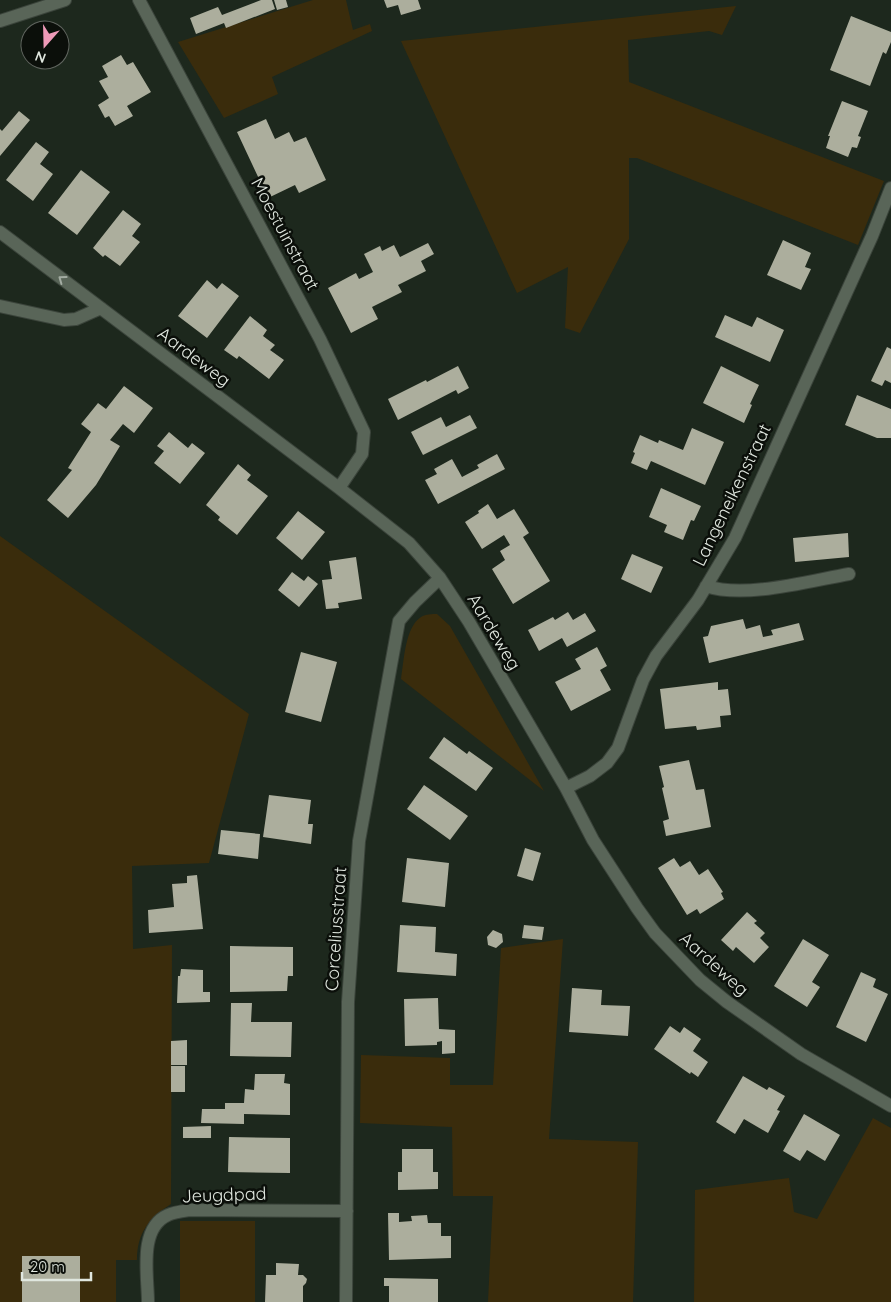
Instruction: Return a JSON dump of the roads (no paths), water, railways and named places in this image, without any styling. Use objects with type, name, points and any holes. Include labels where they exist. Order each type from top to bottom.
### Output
[{"type":"street","points":[[0,21],[65,0]]},
{"type":"street","name":"Moestuinstraat","points":[[139,0],[302,304],[364,432],[362,454],[339,488]]},
{"type":"street","name":"Langeneikenstraat","points":[[566,788],[590,776],[607,763],[618,748],[642,680],[656,656],[698,600],[735,538],[872,236],[891,188]]},
{"type":"street","name":"Aardeweg","points":[[0,232],[409,543],[440,578],[469,622],[566,788],[593,840],[637,908],[655,932],[700,980],[728,1002],[801,1054],[891,1106]]},
{"type":"street","points":[[0,306],[64,320],[76,319],[101,308]]},
{"type":"street","points":[[706,586],[717,590],[765,590],[849,574]]},
{"type":"street","name":"Corceliusstraat","points":[[346,1302],[348,1002],[359,841],[398,621],[440,578]]},
{"type":"street","name":"Jeugdpad","points":[[148,1302],[147,1243],[152,1228],[167,1215],[191,1210],[347,1211]]}]
